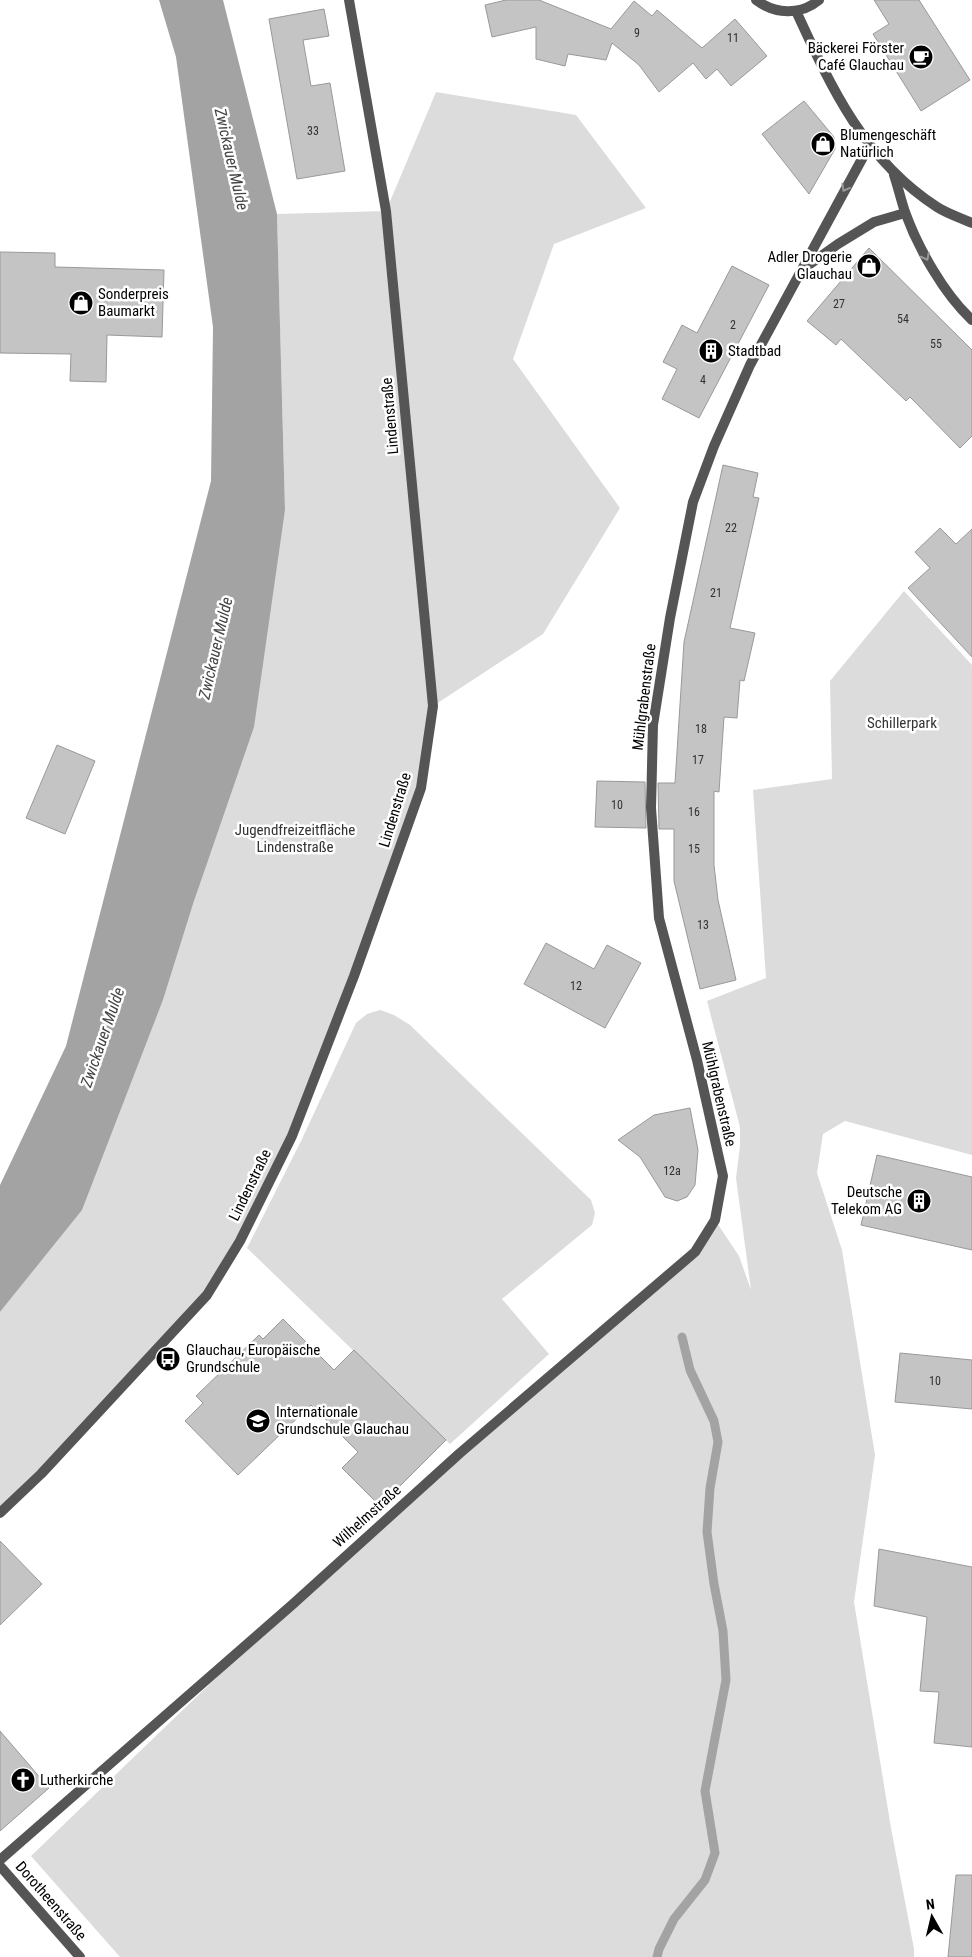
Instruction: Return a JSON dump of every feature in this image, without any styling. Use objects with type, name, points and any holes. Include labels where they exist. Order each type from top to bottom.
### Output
[{"type":"street","name":"Lindenstraße","points":[[0,1513],[41,1474],[207,1295],[236,1247],[292,1136],[354,976],[421,788],[433,706],[386,211],[349,0]]},
{"type":"street","points":[[756,0],[764,6],[780,11],[796,11],[812,6],[819,0]]},
{"type":"street","points":[[796,11],[828,80],[869,146],[894,175],[938,208],[972,223]]},
{"type":"street","name":"Mühlgrabenstraße","points":[[722,1176],[697,1060],[659,918],[651,808],[653,725],[670,618],[693,502],[714,446],[750,365],[869,146]]},
{"type":"street","points":[[894,175],[905,213],[929,262],[961,310],[972,320]]},
{"type":"street","name":"Mühlgrabenstraße","points":[[800,272],[838,244],[874,222],[905,213]]},
{"type":"street","name":"Wilhelmstraße","points":[[0,1860],[294,1604],[460,1453],[695,1252],[715,1220],[722,1176]]},
{"type":"street","name":"Dorotheenstraße","points":[[0,1866],[80,1957]]},
{"type":"green space","name":"Jugendfreizeitfläche Lindenstraße","points":[[436,92],[576,115],[646,208],[554,244],[513,359],[620,508],[543,634],[433,706],[421,788],[292,1136],[207,1295],[0,1513],[0,1312],[82,1209],[163,1000],[194,901],[285,510],[277,214],[386,211]]},
{"type":"green space","name":"Schillerpark","points":[[904,591],[972,665],[972,1155],[845,1121],[823,1134],[817,1173],[842,1250],[875,1455],[854,1602],[914,1957],[120,1957],[31,1856],[293,1604],[695,1252],[715,1220],[739,1256],[751,1290],[736,1178],[740,1127],[707,1001],[766,978],[753,790],[832,779],[830,681]]},
{"type":"green space","points":[[380,1010],[394,1015],[410,1025],[591,1200],[595,1213],[592,1225],[502,1299],[549,1354],[450,1444],[247,1248],[301,1141],[356,1023],[367,1014]]},
{"type":"water","name":"Zwickauer Mulde","points":[[159,0],[223,0],[277,214],[285,510],[254,727],[194,901],[163,1000],[82,1210],[0,1312],[0,1185],[66,1046],[211,481],[213,327],[176,57]]},
{"type":"building","points":[[506,0],[539,0],[611,29],[634,1],[652,16],[657,10],[702,48],[735,19],[767,56],[731,86],[717,69],[706,79],[693,63],[659,92],[639,65],[612,43],[606,60],[568,54],[565,66],[536,59],[536,27],[492,37],[485,5]]},
{"type":"building","name":"Bäckerei Förster Café Glauchau","points":[[874,0],[919,0],[970,80],[921,111],[873,34],[889,24]]},
{"type":"building","points":[[324,9],[329,36],[303,40],[311,86],[330,83],[345,171],[297,179],[269,19]]},
{"type":"building","points":[[804,101],[834,137],[835,149],[809,194],[762,134]]},
{"type":"building","points":[[869,248],[972,350],[972,436],[960,448],[910,397],[906,401],[841,339],[836,345],[807,321]]},
{"type":"building","name":"Sonderpreis Baumarkt","points":[[0,252],[55,253],[55,267],[164,270],[162,337],[107,335],[106,382],[70,381],[71,354],[0,353]]},
{"type":"building","name":"Stadtbad","points":[[732,266],[769,285],[699,418],[662,399],[677,369],[663,362],[682,325],[697,333]]},
{"type":"building","points":[[723,465],[758,473],[753,497],[759,498],[730,628],[755,633],[744,681],[740,680],[737,718],[724,717],[719,792],[714,791],[714,865],[718,900],[736,980],[700,989],[674,881],[674,829],[659,829],[658,783],[675,783],[684,642]]},
{"type":"building","points":[[940,528],[956,544],[972,529],[972,657],[908,588],[930,568],[915,552]]},
{"type":"building","points":[[57,745],[95,761],[65,834],[26,818]]},
{"type":"building","points":[[597,781],[645,782],[646,828],[595,827]]},
{"type":"building","points":[[546,943],[594,969],[607,945],[641,963],[605,1028],[524,984]]},
{"type":"building","points":[[690,1108],[698,1150],[695,1185],[687,1197],[677,1201],[665,1197],[640,1157],[618,1140],[654,1115]]},
{"type":"building","name":"Deutsche Telekom AG","points":[[877,1155],[972,1177],[972,1250],[861,1225]]},
{"type":"building","points":[[283,1319],[334,1370],[354,1350],[446,1440],[380,1506],[342,1468],[358,1452],[311,1405],[238,1475],[185,1421],[203,1403],[196,1396],[259,1335],[263,1339]]},
{"type":"building","points":[[900,1353],[972,1360],[972,1409],[895,1402]]},
{"type":"building","points":[[0,1541],[42,1584],[0,1625]]},
{"type":"building","points":[[879,1549],[972,1567],[972,1747],[934,1743],[939,1692],[920,1691],[927,1617],[874,1606]]},
{"type":"building","name":"Lutherkirche","points":[[0,1731],[49,1788],[0,1831]]},
{"type":"building","points":[[956,1875],[972,1875],[972,1957],[948,1957]]},
{"type":"waterway","points":[[657,1957],[674,1919],[705,1880],[715,1853],[705,1791],[726,1680],[723,1631],[707,1532],[710,1488],[718,1442],[714,1421],[690,1370],[682,1337]]},
{"type":"place","name":"Bäckerei Förster Café Glauchau","points":[[921,57]]},
{"type":"place","name":"Blumengeschäft Natürlich","points":[[823,144]]},
{"type":"place","name":"Adler Drogerie Glauchau","points":[[869,266]]},
{"type":"place","name":"Sonderpreis Baumarkt","points":[[81,303]]},
{"type":"place","name":"Stadtbad","points":[[711,351]]},
{"type":"place","name":"Deutsche Telekom AG","points":[[919,1201]]},
{"type":"place","name":"Glauchau, Europäische Grundschule","points":[[168,1359]]},
{"type":"place","name":"Internationale Grundschule Glauchau","points":[[258,1421]]},
{"type":"place","name":"Lutherkirche","points":[[23,1780]]}]
